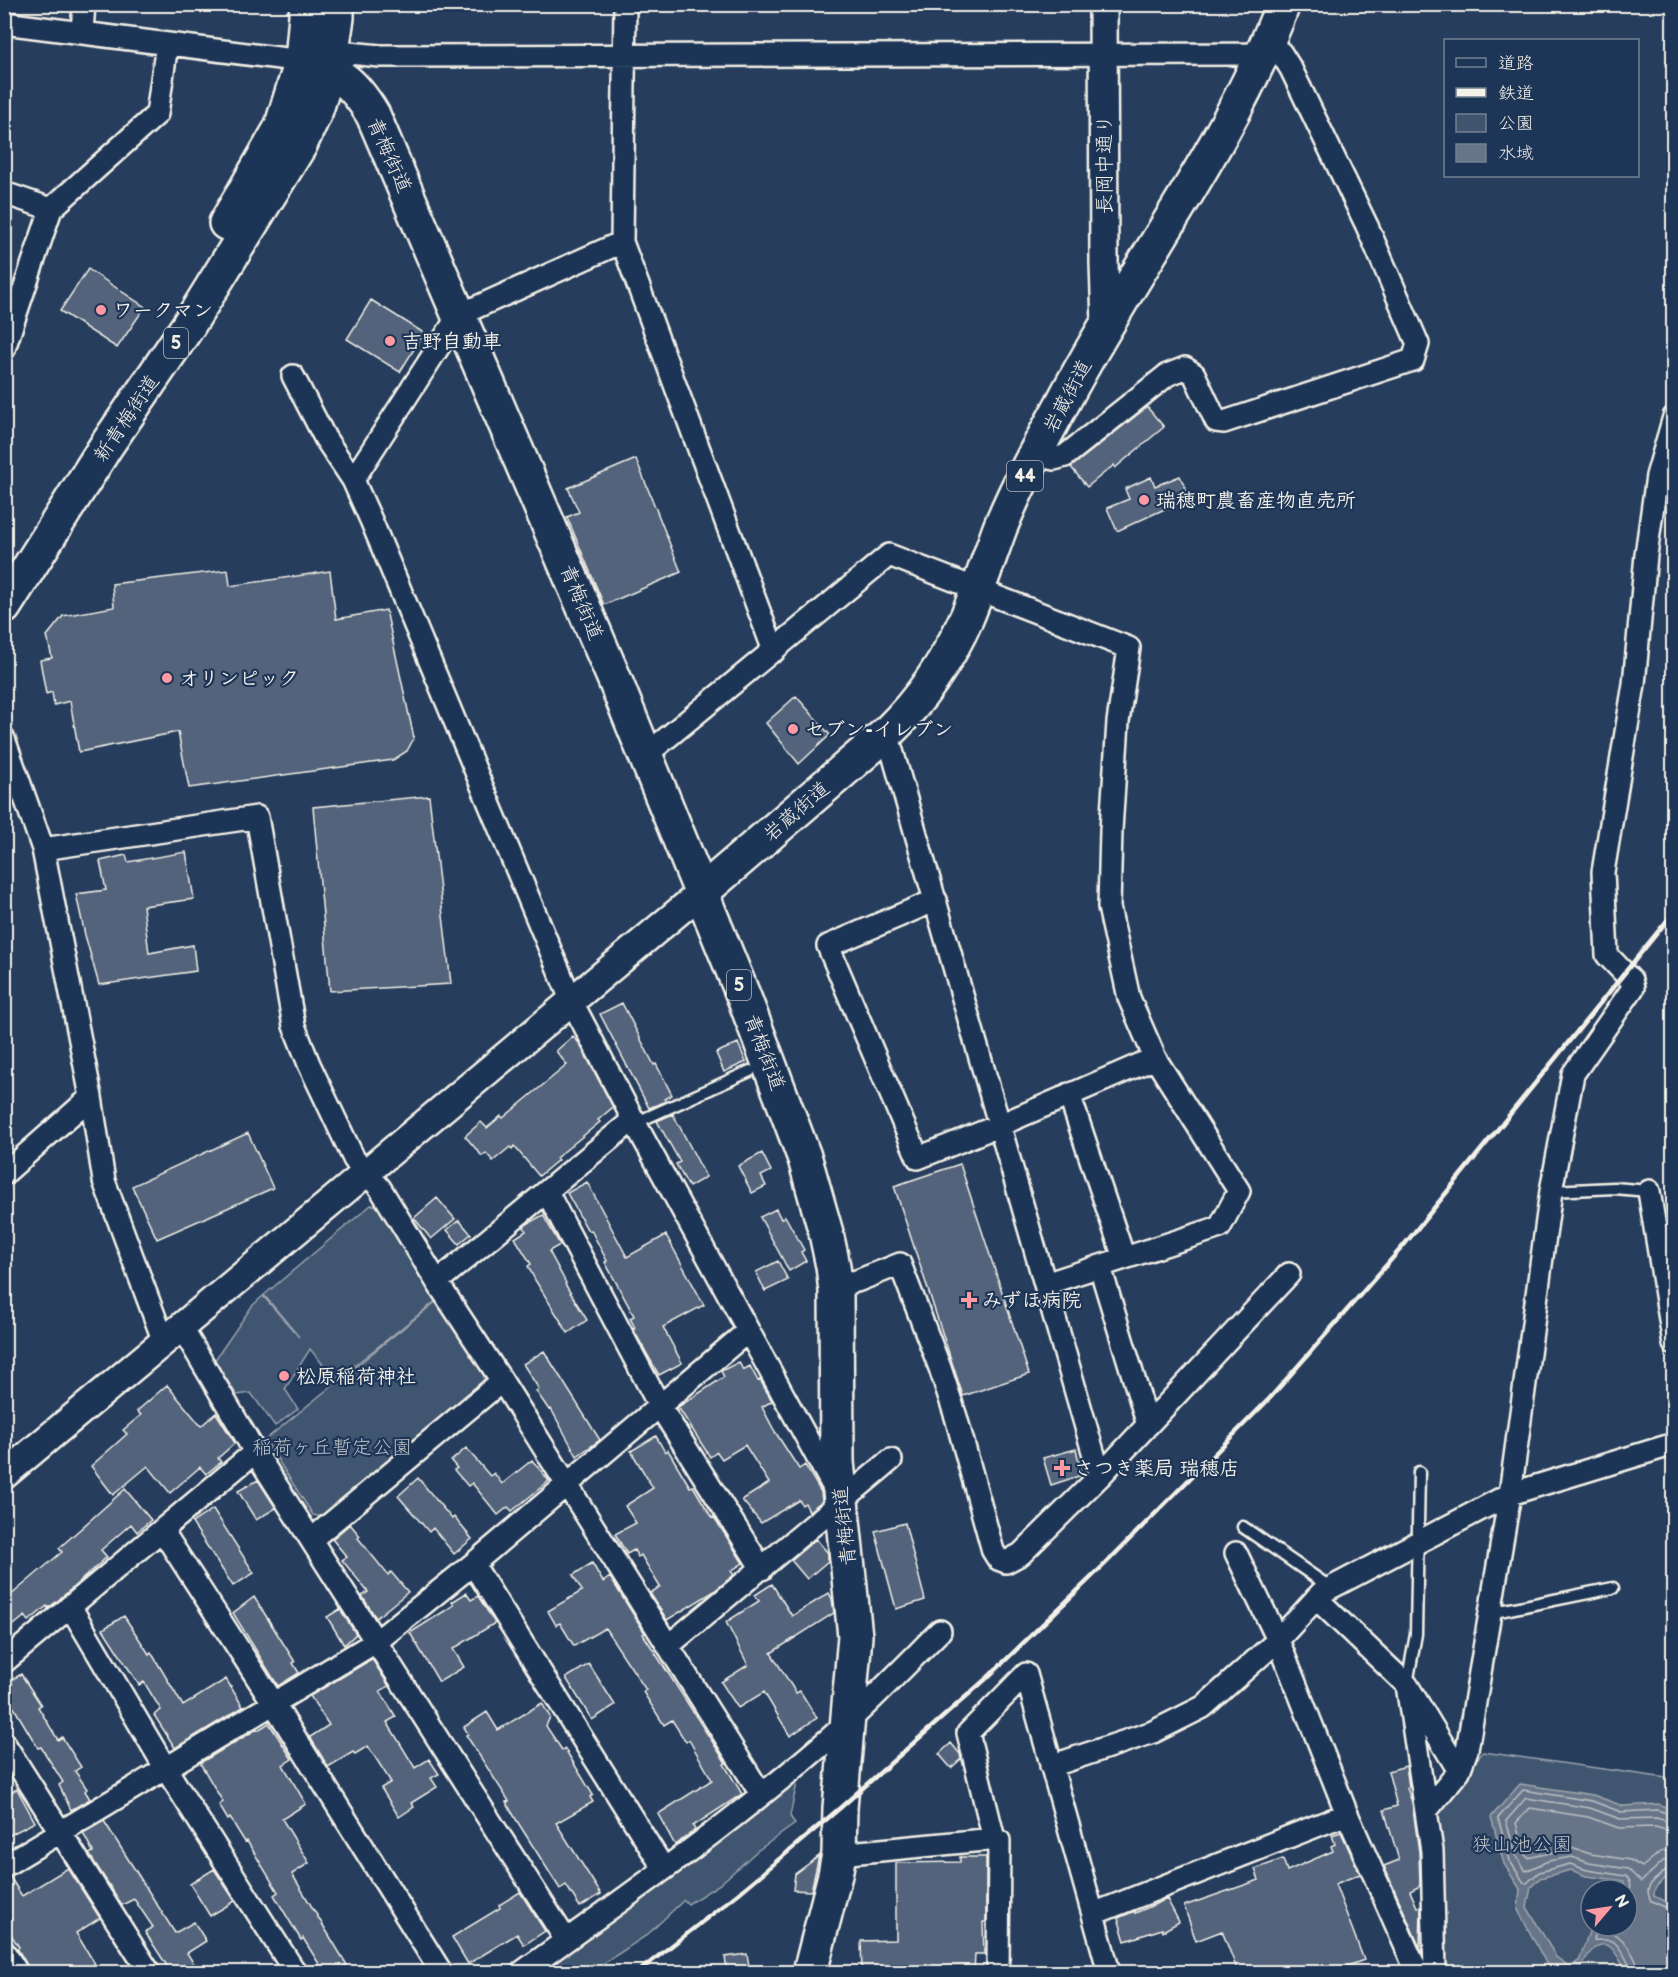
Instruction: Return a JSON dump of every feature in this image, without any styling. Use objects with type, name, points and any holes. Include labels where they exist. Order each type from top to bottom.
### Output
[{"type":"main road","name":"5","points":[[307,4],[315,65]]},
{"type":"main road","name":"5","points":[[315,65],[337,18],[337,4]]},
{"type":"main road","name":"岩蔵街道","points":[[702,892],[887,733],[917,699],[940,667],[958,635],[978,590],[1001,526],[1035,455],[1106,324],[1220,138],[1265,48],[1283,4]]},
{"type":"main road","name":"青梅街道","points":[[315,65],[356,88],[373,115],[646,755],[702,892],[806,1159],[826,1233],[834,1266],[836,1426],[855,1636],[838,1854],[835,1875],[810,1972]]},
{"type":"main road","name":"新青梅街道","points":[[4,568],[215,243],[315,65]]},
{"type":"main road","name":"新青梅街道","points":[[4,607],[106,446],[188,326],[300,145],[316,110],[315,65]]},
{"type":"street","points":[[82,32],[84,4]]},
{"type":"street","points":[[625,4],[622,242],[774,651]]},
{"type":"street","name":"長岡中通り","points":[[1103,4],[1106,324]]},
{"type":"street","points":[[4,23],[315,65],[349,53],[380,56],[625,57],[1103,54],[1265,48],[1281,53],[1291,69],[1366,226],[1418,344],[1413,360],[1224,422],[1216,421],[1194,374],[1185,368],[1167,375],[1065,456],[1054,459],[1035,455]]},
{"type":"street","points":[[4,349],[51,209],[157,114],[167,44]]},
{"type":"street","points":[[4,193],[51,209]]},
{"type":"street","points":[[352,480],[459,315],[622,242]]},
{"type":"street","points":[[293,376],[325,438],[352,480],[371,520],[572,1002],[841,1501]]},
{"type":"street","points":[[1426,1811],[1459,1771],[1467,1750],[1510,1494],[1551,1191],[1573,1074],[1633,988],[1631,980],[1607,955],[1603,872],[1634,684],[1646,555],[1657,476],[1674,417]]},
{"type":"street","points":[[646,755],[889,555],[1129,648],[1118,722],[1109,907],[1128,998],[1155,1058],[1239,1191],[1220,1227],[1045,1284]]},
{"type":"street","points":[[887,733],[1100,1476]]},
{"type":"street","points":[[4,739],[43,849],[91,1097],[104,1181],[173,1335],[255,1452],[312,1539],[566,1940]]},
{"type":"street","points":[[43,849],[257,817],[294,1026],[309,1064],[354,1159],[380,1188],[761,1794]]},
{"type":"street","points":[[4,1475],[702,892]]},
{"type":"street","points":[[936,900],[828,946],[918,1158],[1155,1058]]},
{"type":"street","points":[[1069,1094],[1124,1258]]},
{"type":"street","points":[[4,1174],[91,1097]]},
{"type":"street","points":[[438,1282],[635,1121]]},
{"type":"street","points":[[1649,1191],[1674,1344]]},
{"type":"street","points":[[547,1192],[659,1405],[762,1569]]},
{"type":"street","points":[[835,1285],[857,1281],[900,1264],[944,1377],[990,1542],[998,1559],[1006,1562],[1021,1554],[1100,1476],[1289,1274]]},
{"type":"street","points":[[1100,1267],[1148,1425]]},
{"type":"street","points":[[4,1866],[377,1641],[473,1564],[748,1331]]},
{"type":"street","points":[[312,1539],[502,1380]]},
{"type":"street","points":[[1052,1766],[1153,1732],[1203,1707],[1278,1640],[1324,1593],[1510,1494],[1674,1444]]},
{"type":"street","points":[[4,1662],[255,1452]]},
{"type":"street","points":[[668,1646],[891,1460]]},
{"type":"street","points":[[162,1530],[274,1704],[441,1972]]},
{"type":"street","points":[[1236,1553],[1278,1640],[1347,1814],[1417,1972]]},
{"type":"street","points":[[473,1564],[664,1869]]},
{"type":"street","points":[[1324,1593],[1407,1685],[1459,1771]]},
{"type":"street","points":[[70,1606],[166,1769],[295,1972]]},
{"type":"street","points":[[522,1972],[664,1869],[761,1794],[848,1722],[939,1631]]},
{"type":"street","points":[[994,1839],[968,1733],[1026,1674],[1109,1972]]},
{"type":"street","points":[[1407,1685],[1432,1851],[1435,1972]]},
{"type":"street","points":[[4,1743],[149,1972]]},
{"type":"street","points":[[1093,1914],[1347,1814]]},
{"type":"street","points":[[838,1854],[994,1839],[999,1841],[998,1972]]},
{"type":"street","points":[[4,1952],[17,1972]]},
{"type":"lane","points":[[635,1121],[750,1071]]},
{"type":"lane","points":[[1551,1191],[1614,1188],[1649,1191]]},
{"type":"lane","points":[[1407,1685],[1416,1634],[1419,1472]]},
{"type":"lane","points":[[1243,1527],[1324,1593]]},
{"type":"lane","points":[[1490,1613],[1613,1588]]},
{"type":"green space","points":[[371,1205],[380,1206],[438,1299],[336,1380],[310,1349],[285,1389],[298,1409],[275,1426],[251,1393],[237,1395],[214,1361],[252,1306],[263,1296],[299,1337],[264,1295]]},
{"type":"green space","name":"稲荷ヶ丘暫定公園","points":[[438,1300],[484,1374],[483,1385],[323,1517],[313,1515],[265,1440]]},
{"type":"green space","name":"狭山池公園","points":[[1483,1752],[1673,1779],[1673,1972],[1447,1972],[1443,1960],[1438,1807]]},
{"type":"green space","points":[[798,1778],[790,1816],[795,1824],[757,1851],[720,1884],[688,1904],[684,1900],[647,1935],[591,1972],[557,1972],[550,1963]]},
{"type":"water","points":[[667,4],[821,4],[821,7],[667,7]]},
{"type":"water","points":[[1520,1784],[1593,1795],[1623,1806],[1658,1804],[1673,1810],[1675,1847],[1673,1867],[1669,1875],[1656,1887],[1654,1896],[1673,1906],[1673,1972],[1627,1972],[1610,1947],[1599,1945],[1590,1952],[1579,1972],[1548,1972],[1547,1965],[1518,1910],[1520,1889],[1504,1864],[1491,1817]]},
{"type":"building","points":[[88,269],[145,307],[117,348],[60,311]]},
{"type":"building","points":[[371,300],[424,333],[400,372],[347,339]]},
{"type":"building","points":[[1147,407],[1164,427],[1115,468],[1114,465],[1087,487],[1071,467]]},
{"type":"building","points":[[636,459],[681,572],[604,605],[567,517],[579,512],[568,488]]},
{"type":"building","points":[[1180,476],[1191,500],[1169,509],[1169,507],[1117,531],[1107,508],[1129,499],[1125,489],[1151,477],[1155,486]]},
{"type":"building","points":[[228,570],[230,586],[330,571],[336,619],[386,610],[414,738],[407,751],[393,760],[189,788],[178,732],[79,752],[70,701],[54,705],[52,692],[46,694],[40,660],[52,658],[47,636],[63,616],[114,607],[112,584]]},
{"type":"building","points":[[796,696],[830,735],[799,764],[766,723]]},
{"type":"building","points":[[429,796],[451,984],[330,991],[313,807]]},
{"type":"building","points":[[186,852],[194,899],[143,906],[149,953],[193,945],[196,971],[99,985],[76,894],[106,890],[100,861],[126,855],[128,862]]},
{"type":"building","points":[[622,1003],[672,1095],[664,1099],[666,1101],[649,1108],[600,1014]]},
{"type":"building","points":[[573,1036],[613,1107],[598,1120],[600,1122],[556,1158],[558,1160],[539,1176],[514,1146],[493,1161],[486,1153],[482,1156],[465,1136],[481,1122],[487,1128],[501,1116],[503,1118],[567,1065],[556,1051]]},
{"type":"building","points":[[738,1043],[746,1062],[724,1072],[716,1053]]},
{"type":"building","points":[[673,1114],[706,1177],[689,1187],[676,1164],[680,1162],[657,1121]]},
{"type":"building","points":[[248,1133],[273,1188],[157,1239],[132,1186]]},
{"type":"building","points":[[762,1153],[771,1171],[761,1176],[766,1186],[752,1193],[738,1166]]},
{"type":"building","points":[[960,1164],[1029,1374],[963,1396],[894,1186]]},
{"type":"building","points":[[587,1182],[627,1257],[666,1235],[704,1305],[663,1327],[682,1363],[659,1375],[633,1329],[635,1328],[630,1318],[634,1316],[605,1262],[607,1261],[591,1230],[587,1229],[567,1193]]},
{"type":"building","points":[[437,1198],[455,1219],[431,1239],[414,1218]]},
{"type":"building","points":[[776,1209],[781,1219],[785,1216],[804,1250],[801,1252],[806,1261],[789,1271],[760,1217]]},
{"type":"building","points":[[543,1215],[560,1245],[549,1251],[565,1284],[587,1320],[568,1333],[535,1280],[528,1266],[531,1264],[515,1238],[526,1231],[524,1227],[527,1224]]},
{"type":"building","points":[[459,1220],[471,1234],[459,1244],[447,1230]]},
{"type":"building","points":[[778,1261],[788,1280],[765,1291],[756,1272]]},
{"type":"building","points":[[544,1351],[600,1440],[577,1456],[551,1409],[549,1410],[536,1391],[539,1389],[523,1364]]},
{"type":"building","points":[[739,1362],[743,1370],[750,1366],[758,1381],[760,1380],[772,1401],[762,1407],[774,1430],[799,1469],[805,1465],[821,1492],[822,1501],[809,1511],[805,1503],[802,1505],[799,1500],[761,1523],[742,1500],[769,1483],[745,1445],[722,1459],[717,1452],[710,1457],[678,1407],[724,1377],[721,1371]]},
{"type":"building","points":[[167,1385],[201,1426],[216,1413],[235,1443],[218,1458],[221,1462],[206,1474],[200,1467],[170,1493],[148,1466],[113,1495],[91,1466],[127,1434],[123,1430],[141,1415],[137,1411]]},
{"type":"building","points":[[656,1436],[665,1452],[668,1450],[690,1487],[693,1486],[743,1563],[731,1571],[734,1575],[713,1592],[667,1620],[650,1593],[660,1587],[641,1555],[638,1557],[634,1550],[627,1554],[615,1534],[636,1523],[625,1506],[653,1488],[631,1451]]},
{"type":"building","points":[[466,1448],[490,1476],[494,1473],[502,1484],[532,1460],[549,1481],[512,1511],[508,1507],[498,1515],[472,1483],[468,1486],[454,1470],[457,1468],[451,1461]]},
{"type":"building","points":[[1076,1449],[1082,1475],[1051,1485],[1043,1458]]},
{"type":"building","points":[[418,1478],[472,1539],[454,1554],[433,1528],[429,1532],[398,1496]]},
{"type":"building","points":[[258,1480],[276,1508],[256,1520],[238,1491]]},
{"type":"building","points":[[125,1489],[151,1520],[137,1532],[131,1524],[101,1550],[107,1557],[60,1599],[48,1608],[47,1606],[29,1621],[25,1616],[4,1633],[4,1601],[62,1552],[59,1548]]},
{"type":"building","points":[[213,1509],[254,1573],[233,1586],[192,1523]]},
{"type":"building","points":[[905,1523],[925,1600],[896,1609],[875,1531]]},
{"type":"building","points":[[350,1524],[360,1536],[358,1538],[388,1575],[391,1572],[408,1592],[376,1618],[362,1596],[368,1592],[342,1560],[347,1557],[332,1539]]},
{"type":"building","points":[[816,1539],[828,1553],[828,1561],[807,1579],[791,1560]]},
{"type":"building","points":[[592,1563],[603,1582],[610,1577],[645,1633],[643,1634],[726,1763],[724,1764],[742,1794],[693,1826],[695,1830],[675,1845],[658,1814],[712,1780],[689,1740],[686,1742],[672,1720],[664,1725],[643,1692],[646,1690],[605,1628],[574,1646],[560,1623],[556,1625],[548,1611],[582,1591],[573,1575]]},
{"type":"building","points":[[772,1584],[792,1616],[829,1593],[834,1613],[771,1653],[796,1693],[800,1691],[817,1718],[790,1736],[764,1692],[738,1708],[721,1682],[748,1665],[726,1622],[759,1601],[755,1595]]},
{"type":"building","points":[[466,1593],[471,1600],[478,1596],[495,1623],[453,1649],[464,1667],[439,1682],[410,1633],[454,1605],[452,1602]]},
{"type":"building","points":[[254,1597],[295,1662],[293,1663],[299,1673],[278,1686],[233,1613]]},
{"type":"building","points":[[340,1609],[356,1634],[344,1645],[327,1617]]},
{"type":"building","points":[[124,1616],[149,1654],[151,1652],[183,1706],[226,1679],[243,1707],[175,1748],[154,1715],[161,1710],[144,1682],[139,1685],[103,1629]]},
{"type":"building","points":[[372,1659],[389,1686],[380,1691],[396,1717],[387,1722],[415,1768],[429,1759],[439,1774],[431,1778],[437,1787],[411,1803],[414,1807],[399,1817],[381,1788],[391,1782],[368,1746],[328,1767],[310,1737],[329,1725],[310,1696]]},
{"type":"building","points":[[589,1664],[615,1705],[592,1720],[566,1678]]},
{"type":"building","points":[[21,1674],[41,1705],[38,1707],[58,1740],[62,1737],[81,1767],[75,1771],[87,1789],[85,1791],[90,1799],[71,1810],[59,1785],[63,1782],[41,1747],[38,1748],[4,1691],[4,1685]]},
{"type":"building","points":[[542,1703],[550,1717],[546,1726],[562,1750],[565,1749],[593,1795],[590,1797],[593,1802],[556,1823],[601,1894],[580,1907],[566,1885],[560,1889],[506,1802],[509,1801],[466,1735],[468,1734],[464,1727],[487,1712],[498,1730]]},
{"type":"building","points":[[269,1723],[292,1759],[283,1765],[306,1804],[282,1819],[309,1863],[292,1874],[347,1965],[335,1972],[324,1972],[303,1938],[301,1940],[274,1895],[278,1892],[247,1841],[245,1842],[219,1805],[223,1802],[200,1763]]},
{"type":"building","points":[[951,1743],[960,1754],[961,1759],[951,1768],[939,1754]]},
{"type":"building","points":[[1406,1766],[1409,1787],[1407,1788],[1412,1802],[1419,1852],[1420,1886],[1410,1891],[1417,1907],[1421,1907],[1420,1948],[1384,1866],[1399,1860],[1384,1810],[1397,1806],[1388,1771]]},
{"type":"building","points":[[17,1789],[35,1822],[4,1838],[4,1796]]},
{"type":"building","points":[[104,1821],[175,1933],[194,1922],[206,1941],[187,1953],[199,1972],[171,1972],[145,1932],[153,1927],[134,1899],[122,1905],[89,1854],[93,1852],[83,1833]]},
{"type":"building","points":[[1341,1832],[1360,1874],[1335,1884],[1364,1960],[1331,1972],[1238,1972],[1222,1931],[1196,1941],[1184,1906],[1259,1880],[1255,1869],[1283,1859],[1287,1871],[1333,1851],[1331,1846],[1335,1844],[1332,1835]]},
{"type":"building","points":[[819,1856],[811,1891],[793,1890],[795,1874]]},
{"type":"building","points":[[960,1857],[986,1857],[984,1954],[975,1954],[974,1972],[862,1972],[861,1941],[896,1940],[896,1863],[960,1862]]},
{"type":"building","points":[[68,1868],[100,1918],[76,1933],[95,1964],[81,1972],[31,1972],[4,1924],[4,1879],[10,1877],[22,1896]]},
{"type":"building","points":[[214,1869],[235,1901],[210,1916],[190,1884]]},
{"type":"building","points":[[520,1892],[545,1931],[524,1945],[517,1934],[468,1964],[452,1937],[500,1908],[499,1905]]},
{"type":"building","points":[[1167,1899],[1179,1922],[1163,1931],[1162,1929],[1125,1941],[1118,1918]]},
{"type":"building","points":[[747,1954],[750,1972],[727,1972],[725,1957]]},
{"type":"railway","points":[[638,1972],[739,1893],[840,1808],[987,1678],[1105,1564],[1270,1398],[1404,1245],[1674,912]]},
{"type":"place","name":"ワークマン","points":[[101,310]]},
{"type":"place","name":"吉野自動車","points":[[390,341]]},
{"type":"place","name":"瑞穂町農畜産物直売所","points":[[1144,500]]},
{"type":"place","name":"オリンピック","points":[[167,678]]},
{"type":"place","name":"セブン-イレブン","points":[[793,729]]},
{"type":"place","name":"みずほ病院","points":[[969,1300]]},
{"type":"place","name":"松原稲荷神社","points":[[284,1376]]},
{"type":"place","name":"さつき薬局 瑞穂店","points":[[1062,1468]]}]
